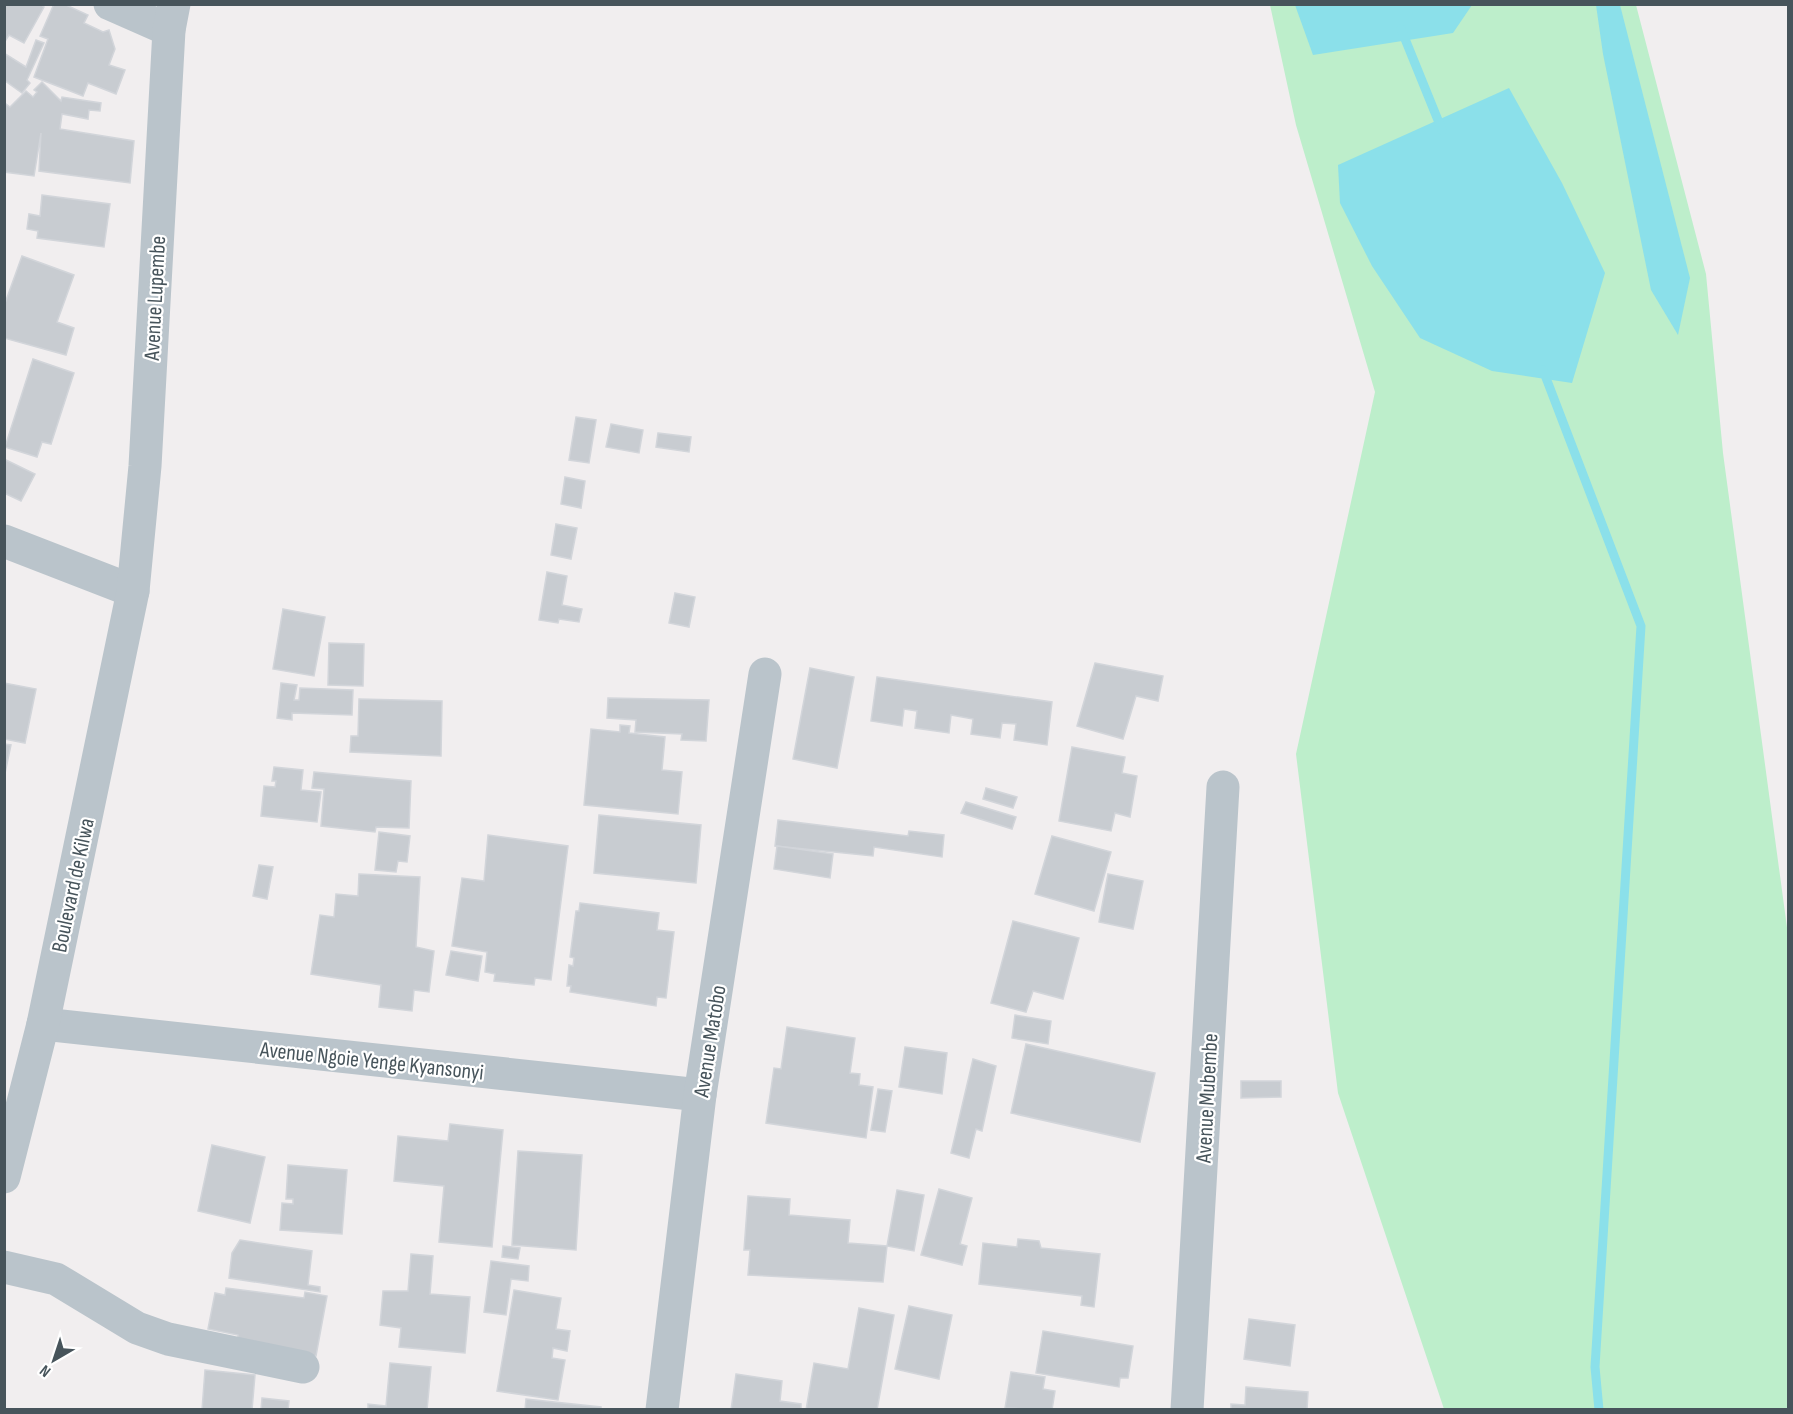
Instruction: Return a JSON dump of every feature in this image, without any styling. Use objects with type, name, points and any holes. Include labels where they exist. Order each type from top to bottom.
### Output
[{"type":"street","points":[[110,4],[171,17]]},
{"type":"street","name":"Avenue Lupembe","points":[[132,591],[145,466],[171,17]]},
{"type":"street","points":[[4,541],[132,591]]},
{"type":"street","name":"Boulevard de Kilwa","points":[[4,1177],[43,1024],[132,591]]},
{"type":"street","name":"Avenue Matobo","points":[[662,1410],[700,1095],[765,674]]},
{"type":"street","name":"Avenue Mubembe","points":[[1187,1410],[1222,787]]},
{"type":"street","name":"Avenue Ngoie Yenge Kyansonyi","points":[[43,1024],[700,1095]]},
{"type":"street","points":[[4,1267],[56,1279],[137,1328],[158,1335],[303,1367]]},
{"type":"green space","points":[[1270,5],[1636,5],[1706,274],[1723,453],[1788,935],[1788,1409],[1444,1409],[1338,1093],[1296,754],[1375,392],[1296,125]]},
{"type":"water","points":[[1295,4],[1472,5],[1453,33],[1313,55]]},
{"type":"water","points":[[1596,5],[1620,5],[1690,278],[1678,335],[1651,290],[1603,54]]},
{"type":"water","points":[[1509,88],[1562,183],[1605,273],[1572,383],[1492,371],[1420,338],[1372,266],[1340,203],[1338,165]]},
{"type":"building","points":[[4,4],[40,4],[44,7],[24,43],[9,35],[4,43]]},
{"type":"building","points":[[54,4],[64,4],[88,15],[84,23],[103,32],[109,30],[115,49],[109,65],[125,70],[116,94],[88,83],[83,96],[34,77],[48,39],[40,36]]},
{"type":"building","points":[[36,40],[44,43],[27,80],[30,83],[22,93],[4,80],[4,53],[26,67]]},
{"type":"building","points":[[42,82],[61,101],[62,97],[101,103],[100,111],[89,110],[88,119],[62,114],[60,129],[134,141],[130,183],[39,171],[41,133],[34,176],[4,172],[4,106],[6,104],[10,107],[26,91],[33,97],[37,92],[34,90]]},
{"type":"building","points":[[42,195],[110,204],[104,247],[37,238],[38,231],[27,229],[29,214],[40,216]]},
{"type":"building","points":[[22,256],[74,275],[57,322],[74,328],[66,355],[4,338],[4,306]]},
{"type":"building","points":[[33,359],[74,373],[51,444],[42,442],[37,457],[5,447]]},
{"type":"building","points":[[576,417],[596,420],[589,463],[569,460]]},
{"type":"building","points":[[611,424],[643,430],[639,453],[606,447]]},
{"type":"building","points":[[658,433],[691,437],[689,452],[656,447]]},
{"type":"building","points":[[4,459],[35,474],[21,501],[4,493]]},
{"type":"building","points":[[565,477],[585,481],[581,508],[561,504]]},
{"type":"building","points":[[556,524],[577,528],[571,559],[551,555]]},
{"type":"building","points":[[547,572],[567,576],[562,605],[582,609],[579,622],[559,619],[558,623],[539,620]]},
{"type":"building","points":[[675,593],[695,597],[689,627],[669,623]]},
{"type":"building","points":[[283,609],[325,617],[314,676],[273,669]]},
{"type":"building","points":[[329,643],[364,644],[363,686],[328,685]]},
{"type":"building","points":[[1095,663],[1163,676],[1158,701],[1136,696],[1123,739],[1077,726]]},
{"type":"building","points":[[810,668],[854,677],[837,768],[793,759]]},
{"type":"building","points":[[877,677],[1052,702],[1047,745],[1014,740],[1016,724],[1002,723],[1000,738],[971,734],[973,719],[951,715],[949,733],[915,728],[917,711],[904,709],[902,726],[871,721]]},
{"type":"building","points":[[4,683],[36,689],[25,743],[4,739]]},
{"type":"building","points":[[281,683],[297,685],[294,700],[299,700],[300,688],[353,690],[352,715],[292,713],[292,720],[277,718]]},
{"type":"building","points":[[608,698],[709,700],[706,741],[681,740],[682,734],[635,732],[636,720],[607,718]]},
{"type":"building","points":[[359,699],[442,701],[441,756],[350,752],[351,736],[358,736]]},
{"type":"building","points":[[620,725],[630,726],[629,733],[665,737],[662,770],[682,772],[678,814],[584,805],[591,729],[620,732]]},
{"type":"building","points":[[4,744],[11,745],[4,778]]},
{"type":"building","points":[[1072,747],[1125,757],[1122,773],[1137,776],[1130,817],[1115,813],[1111,831],[1059,821]]},
{"type":"building","points":[[274,767],[303,770],[301,790],[321,792],[317,822],[261,816],[264,786],[275,787],[276,781],[272,781]]},
{"type":"building","points":[[314,772],[411,781],[409,828],[376,827],[375,832],[321,826],[324,789],[312,788]]},
{"type":"building","points":[[986,788],[1017,797],[1013,808],[983,799]]},
{"type":"building","points":[[966,802],[1016,817],[1012,829],[961,813]]},
{"type":"building","points":[[599,815],[701,825],[696,883],[594,873]]},
{"type":"building","points":[[778,820],[908,836],[909,831],[944,835],[942,857],[874,847],[873,856],[775,846]]},
{"type":"building","points":[[379,832],[410,836],[407,862],[398,861],[396,872],[375,870]]},
{"type":"building","points":[[488,835],[568,846],[551,980],[535,978],[534,985],[494,981],[495,974],[485,972],[487,952],[452,946],[462,878],[484,881]]},
{"type":"building","points":[[1052,836],[1111,852],[1094,911],[1035,894]]},
{"type":"building","points":[[777,846],[833,854],[830,878],[774,869]]},
{"type":"building","points":[[259,865],[273,867],[267,899],[253,896]]},
{"type":"building","points":[[359,874],[420,877],[416,947],[434,951],[429,992],[414,990],[412,1011],[379,1007],[381,985],[311,974],[320,915],[334,917],[336,894],[358,896]]},
{"type":"building","points":[[1108,874],[1143,881],[1133,929],[1099,922]]},
{"type":"building","points":[[580,903],[659,913],[657,930],[674,932],[666,998],[657,997],[656,1006],[570,992],[571,986],[567,986],[569,965],[573,966],[574,958],[570,957],[576,911],[579,911]]},
{"type":"building","points":[[1013,921],[1079,938],[1063,999],[1033,991],[1026,1012],[991,1003]]},
{"type":"building","points":[[451,951],[482,956],[478,981],[446,975]]},
{"type":"building","points":[[1015,1015],[1051,1021],[1048,1044],[1012,1038]]},
{"type":"building","points":[[787,1027],[855,1038],[850,1073],[860,1074],[859,1085],[873,1087],[866,1138],[766,1123],[774,1068],[781,1069]]},
{"type":"building","points":[[1026,1044],[1155,1073],[1140,1142],[1011,1113]]},
{"type":"building","points":[[905,1047],[947,1053],[942,1094],[899,1087]]},
{"type":"building","points":[[973,1059],[996,1066],[982,1131],[976,1129],[969,1158],[951,1153]]},
{"type":"building","points":[[1241,1081],[1281,1081],[1281,1097],[1241,1098]]},
{"type":"building","points":[[878,1089],[892,1091],[885,1132],[871,1130]]},
{"type":"building","points":[[450,1124],[503,1130],[492,1247],[439,1242],[444,1186],[394,1181],[398,1136],[448,1141]]},
{"type":"building","points":[[212,1145],[265,1157],[250,1223],[198,1211]]},
{"type":"building","points":[[518,1151],[582,1155],[576,1250],[512,1245]]},
{"type":"building","points":[[288,1165],[347,1170],[342,1234],[280,1230],[282,1203],[293,1204],[293,1199],[286,1199]]},
{"type":"building","points":[[939,1189],[972,1198],[960,1244],[967,1246],[962,1265],[921,1255]]},
{"type":"building","points":[[897,1190],[924,1195],[914,1251],[887,1246]]},
{"type":"building","points":[[748,1196],[790,1199],[789,1215],[850,1220],[848,1243],[887,1246],[883,1282],[748,1275],[750,1250],[744,1250]]},
{"type":"building","points":[[1018,1239],[1039,1241],[1041,1248],[1100,1254],[1094,1307],[1081,1305],[1082,1296],[979,1284],[983,1243],[1017,1247]]},
{"type":"building","points":[[240,1240],[312,1251],[308,1285],[320,1287],[320,1292],[229,1278],[232,1253]]},
{"type":"building","points":[[503,1246],[520,1248],[518,1259],[502,1257]]},
{"type":"building","points":[[411,1254],[433,1256],[430,1294],[470,1297],[465,1353],[399,1347],[401,1328],[380,1325],[383,1291],[408,1291]]},
{"type":"building","points":[[491,1261],[529,1266],[528,1281],[511,1279],[506,1315],[484,1312]]},
{"type":"building","points":[[226,1288],[304,1298],[305,1292],[327,1296],[316,1356],[237,1347],[238,1335],[208,1329],[215,1293],[225,1295]]},
{"type":"building","points":[[514,1290],[561,1298],[556,1329],[570,1331],[567,1351],[553,1348],[552,1358],[565,1360],[558,1400],[497,1391]]},
{"type":"building","points":[[909,1306],[952,1315],[939,1379],[895,1369]]},
{"type":"building","points":[[859,1308],[894,1315],[877,1410],[806,1410],[814,1363],[848,1369]]},
{"type":"building","points":[[1249,1319],[1295,1325],[1290,1366],[1244,1359]]},
{"type":"building","points":[[1043,1331],[1133,1346],[1128,1378],[1120,1378],[1119,1387],[1036,1373]]},
{"type":"building","points":[[390,1363],[431,1367],[427,1410],[368,1410],[368,1404],[386,1406]]},
{"type":"building","points":[[205,1370],[255,1375],[252,1410],[202,1410]]},
{"type":"building","points":[[1011,1372],[1045,1377],[1043,1389],[1055,1391],[1052,1410],[1005,1408]]},
{"type":"building","points":[[736,1374],[782,1381],[780,1401],[801,1404],[801,1410],[731,1410]]},
{"type":"building","points":[[1246,1387],[1308,1392],[1307,1410],[1231,1410],[1231,1404],[1245,1405]]},
{"type":"building","points":[[262,1398],[289,1401],[288,1410],[261,1410]]},
{"type":"building","points":[[526,1399],[601,1407],[601,1410],[525,1410]]},
{"type":"waterway","points":[[1401,29],[1442,130]]},
{"type":"waterway","points":[[1543,370],[1641,626],[1595,1367],[1599,1410]]}]
